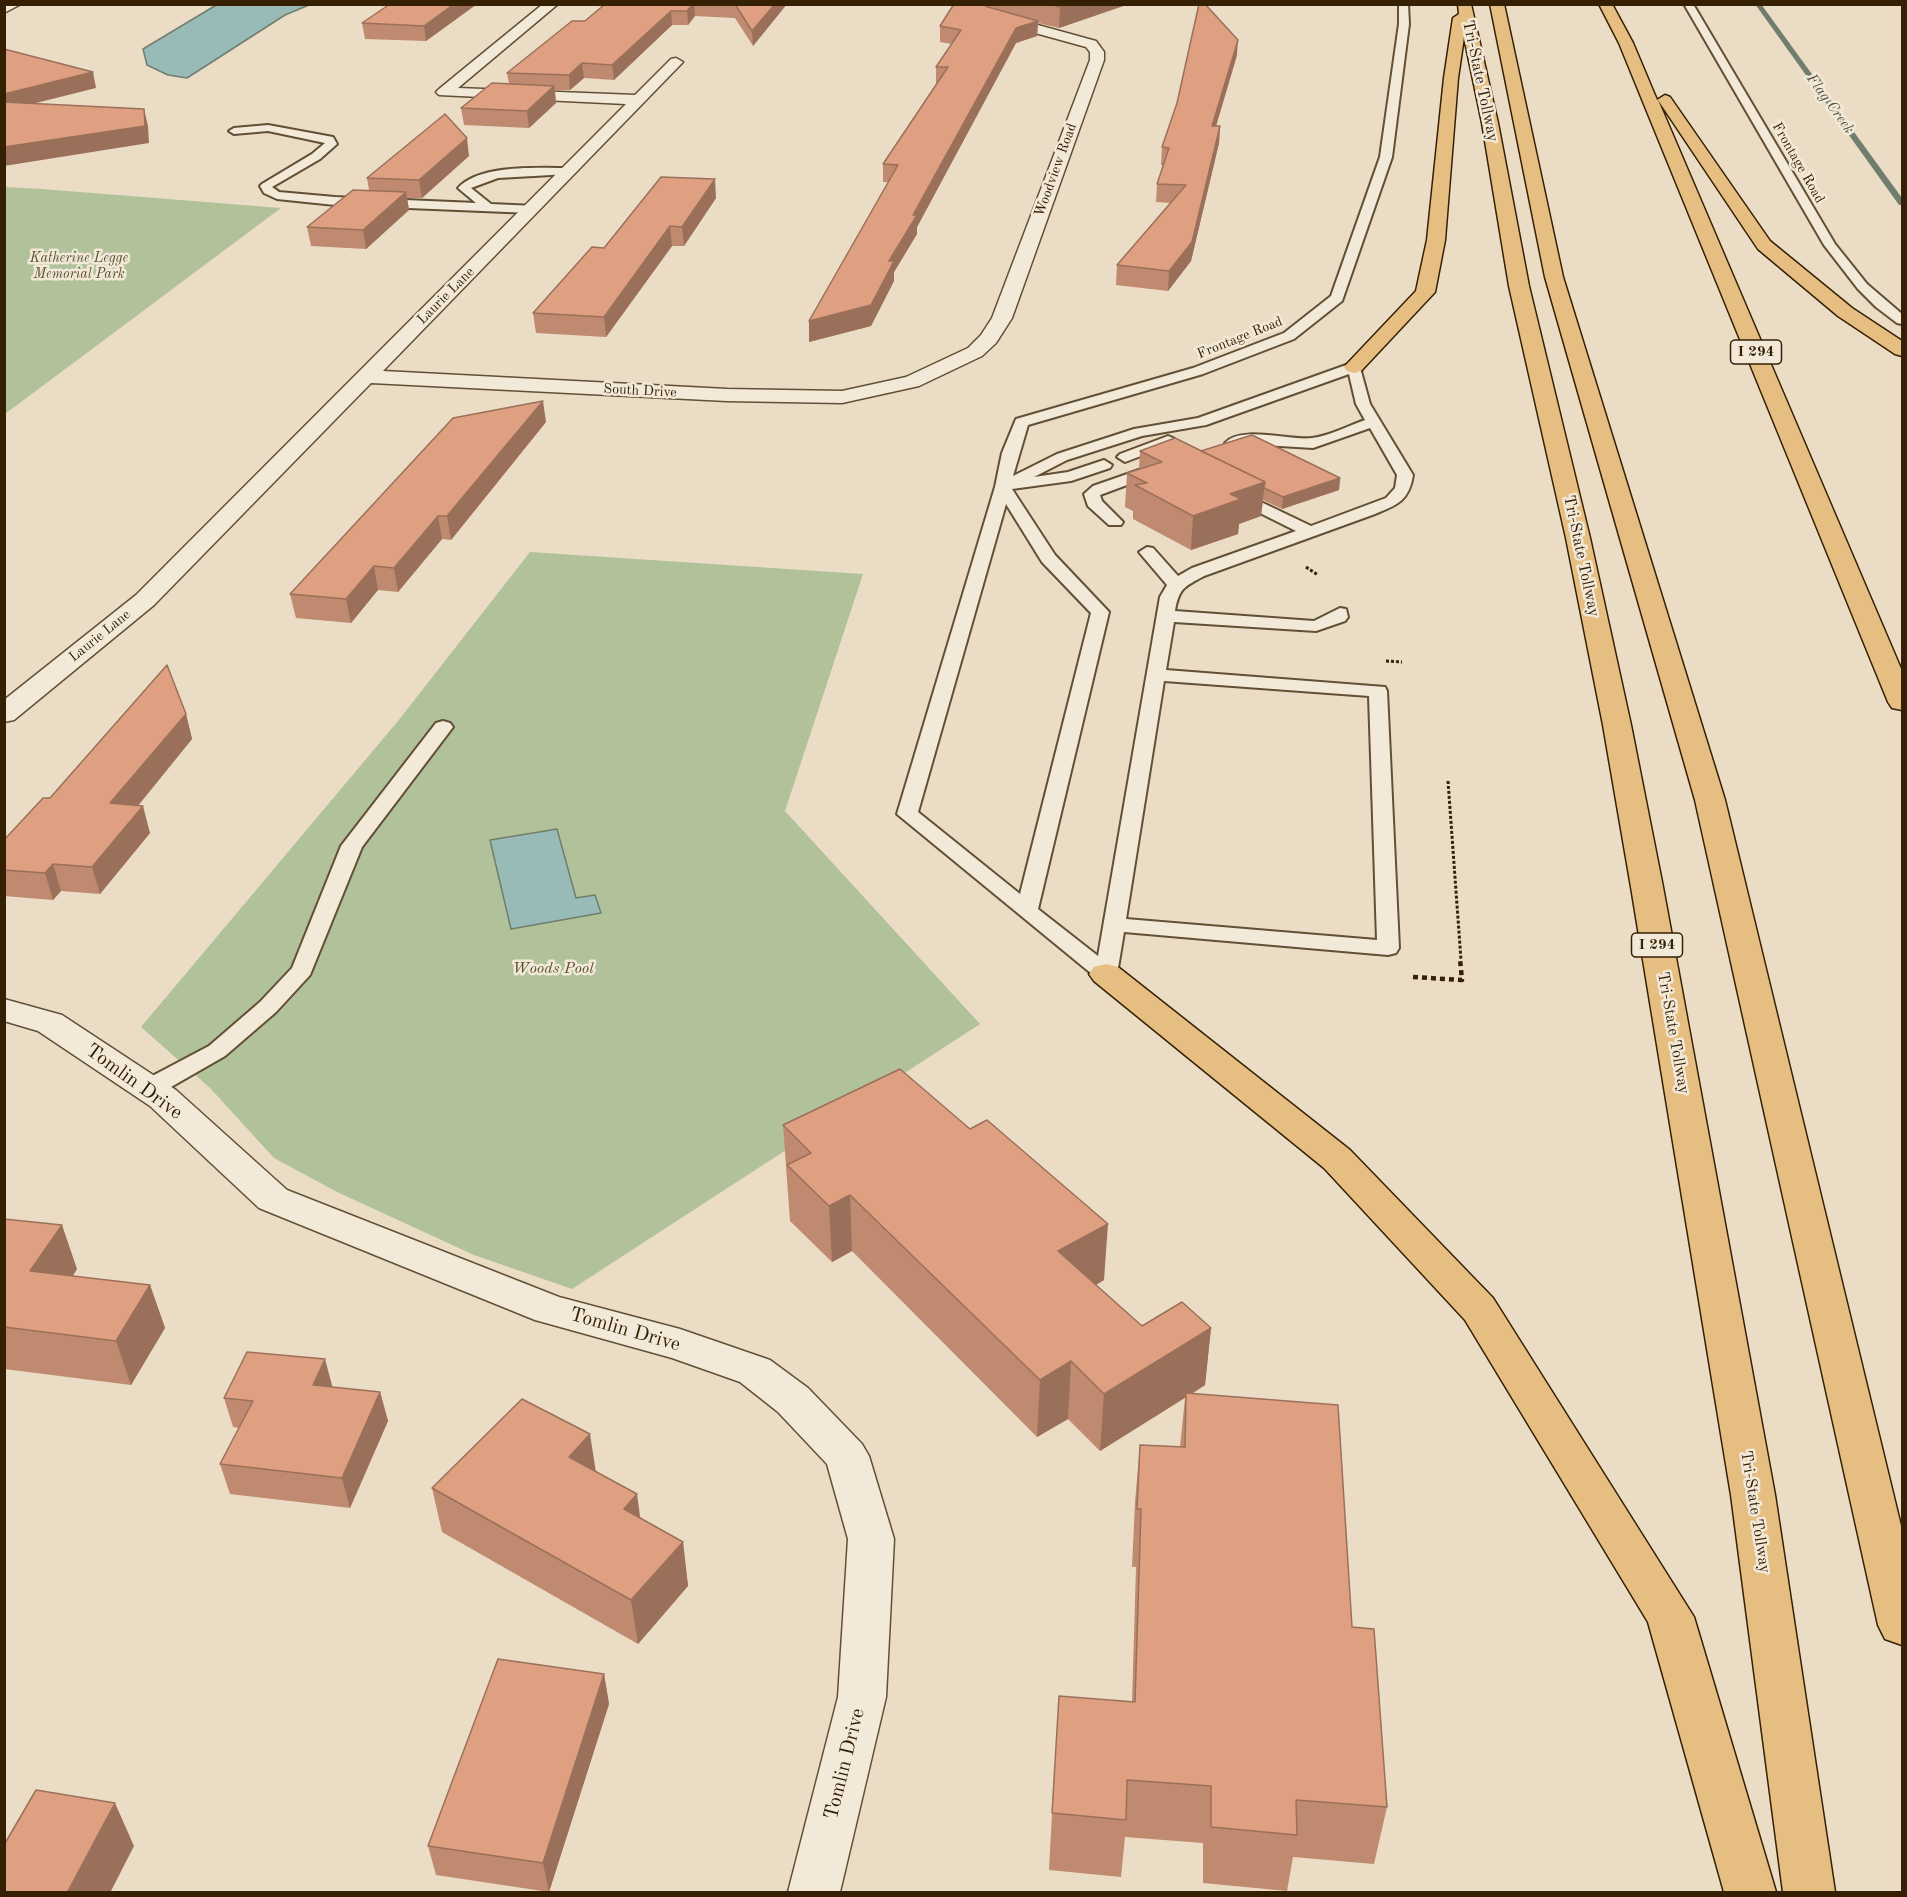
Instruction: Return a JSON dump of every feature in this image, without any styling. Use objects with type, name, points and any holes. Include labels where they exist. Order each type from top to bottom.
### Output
[{"type":"highway","points":[[1354,367],[1425,292],[1436,240],[1451,78],[1463,4]]},
{"type":"highway","name":"Tri-State Tollway","points":[[1463,4],[1490,123],[1520,286],[1578,538],[1641,852],[1753,1495],[1809,1893]]},
{"type":"highway","name":"Tri-State Tollway","points":[[1497,4],[1554,277],[1710,800],[1902,1625]]},
{"type":"highway","name":"I 294","points":[[1605,4],[1626,43],[1902,702]]},
{"type":"highway","points":[[1626,43],[1764,244],[1845,312],[1902,350]]},
{"type":"highway","points":[[1106,974],[1337,1159],[1479,1309],[1670,1617],[1750,1893]]},
{"type":"street","points":[[4,9],[15,4]]},
{"type":"street","points":[[552,4],[444,92],[639,100]]},
{"type":"street","name":"Woodview Road","points":[[912,382],[975,352],[989,339],[1002,318],[1097,60],[1097,52],[1091,44],[993,17],[960,4]]},
{"type":"street","name":"Laurie Lane","points":[[4,714],[145,600],[676,62]]},
{"type":"street","name":"South Drive","points":[[366,376],[790,398],[842,397],[912,382]]},
{"type":"street","name":"Tomlin Drive","points":[[4,1010],[50,1023],[163,1098],[273,1199],[549,1309],[680,1345],[755,1371],[794,1400],[847,1456],[871,1539],[862,1697],[814,1893]]},
{"type":"lane","name":"Frontage Road","points":[[1003,487],[1010,453],[1021,422],[1198,371],[1289,336],[1337,298],[1386,157],[1404,24],[1403,4]]},
{"type":"lane","name":"Frontage Road","points":[[1688,4],[1828,245],[1869,294],[1883,308],[1902,321]]},
{"type":"lane","points":[[234,131],[268,128],[329,139],[331,144],[324,152],[279,176],[266,186],[268,191],[277,195],[336,201],[531,209]]},
{"type":"lane","points":[[488,207],[465,188],[474,180],[525,173],[569,171]]},
{"type":"lane","points":[[1354,367],[1363,404],[1404,475],[1403,489],[1392,501],[1377,508],[1197,572],[1176,584],[1169,597],[1106,974],[907,814],[1003,487],[1062,457],[1139,432],[1201,422],[1354,367]]},
{"type":"lane","points":[[1125,457],[1169,441],[1201,422]]},
{"type":"lane","points":[[1214,449],[1245,439],[1313,443],[1374,422]]},
{"type":"lane","points":[[1115,522],[1094,503],[1092,494],[1099,489],[1173,463]]},
{"type":"lane","points":[[1003,487],[1071,476],[1104,465]]},
{"type":"lane","points":[[1003,487],[1048,558],[1100,612],[1027,910]]},
{"type":"lane","points":[[1226,490],[1310,532]]},
{"type":"lane","points":[[1147,552],[1176,584]]},
{"type":"lane","points":[[1166,616],[1316,626],[1339,617],[1340,613]]},
{"type":"lane","points":[[1114,926],[1388,948],[1378,691],[1156,675]]},
{"type":"lane","points":[[148,1089],[218,1051],[268,1007],[302,970],[352,846],[443,727]]},
{"type":"path","points":[[1299,562],[1317,575]]},
{"type":"path","points":[[1413,976],[1462,980],[1448,781]]},
{"type":"green space","name":"Katherine Legge Memorial Park","points":[[5,187],[42,189],[281,208],[5,414]]},
{"type":"green space","name":"Woods Pool","points":[[530,552],[863,574],[785,811],[980,1024],[572,1289],[474,1255],[337,1192],[274,1158],[210,1088],[141,1027],[398,721]]},
{"type":"water","points":[[218,4],[309,5],[285,15],[187,78],[168,75],[147,65],[143,49]]},
{"type":"water","points":[[557,829],[576,898],[595,895],[601,913],[511,929],[490,840]]},
{"type":"building","points":[[390,4],[454,4],[424,26],[362,23]]},
{"type":"building","points":[[605,4],[693,4],[687,11],[671,11],[612,65],[582,63],[569,75],[507,73],[572,21],[585,21]]},
{"type":"building","points":[[735,4],[775,4],[752,31]]},
{"type":"building","points":[[954,4],[982,4],[1038,21],[1016,28],[913,215],[917,215],[889,261],[894,261],[871,305],[809,321],[898,165],[883,164],[948,67],[936,67],[961,30],[940,26]]},
{"type":"building","points":[[1049,4],[1068,4],[1060,7]]},
{"type":"building","points":[[1199,4],[1205,4],[1238,40],[1212,126],[1220,126],[1192,242],[1169,271],[1117,265],[1186,185],[1157,184],[1169,148],[1162,147],[1177,103]]},
{"type":"building","points":[[4,49],[93,72],[4,94]]},
{"type":"building","points":[[492,83],[554,86],[527,111],[461,108]]},
{"type":"building","points":[[4,102],[144,109],[145,126],[4,147]]},
{"type":"building","points":[[445,114],[467,138],[419,180],[367,178]]},
{"type":"building","points":[[661,177],[715,179],[682,227],[670,226],[604,317],[533,313],[592,247],[604,248]]},
{"type":"building","points":[[353,190],[406,192],[363,230],[307,227]]},
{"type":"building","points":[[543,401],[447,516],[438,516],[394,568],[374,566],[346,599],[290,594],[453,418]]},
{"type":"building","points":[[1252,435],[1340,478],[1283,497],[1264,488],[1265,482],[1201,451]]},
{"type":"building","points":[[1175,438],[1265,482],[1230,494],[1241,499],[1193,516],[1135,485],[1147,483],[1127,473],[1162,462],[1140,451]]},
{"type":"building","points":[[167,665],[186,714],[110,803],[143,806],[92,867],[53,864],[45,873],[4,870],[4,840],[43,798],[50,798]]},
{"type":"building","points":[[900,1069],[970,1129],[987,1120],[1108,1224],[1058,1251],[1142,1326],[1182,1302],[1211,1328],[1104,1394],[1071,1361],[1040,1380],[850,1195],[829,1206],[787,1165],[811,1153],[783,1125]]},
{"type":"building","points":[[4,1219],[62,1225],[30,1271],[150,1285],[116,1341],[4,1327]]},
{"type":"building","points":[[247,1352],[325,1359],[313,1385],[380,1392],[342,1478],[220,1464],[253,1401],[224,1398]]},
{"type":"building","points":[[1186,1393],[1338,1405],[1352,1627],[1374,1629],[1387,1807],[1296,1800],[1297,1835],[1211,1827],[1211,1786],[1127,1780],[1126,1820],[1052,1813],[1059,1696],[1135,1702],[1141,1509],[1137,1509],[1140,1445],[1185,1447]]},
{"type":"building","points":[[522,1399],[590,1434],[569,1457],[637,1494],[624,1509],[683,1542],[631,1600],[432,1488]]},
{"type":"building","points":[[498,1659],[604,1674],[543,1863],[428,1846]]},
{"type":"building","points":[[36,1790],[115,1803],[67,1893],[4,1893],[4,1845]]},
{"type":"waterway","name":"Flag Creek","points":[[1758,4],[1902,203]]}]
